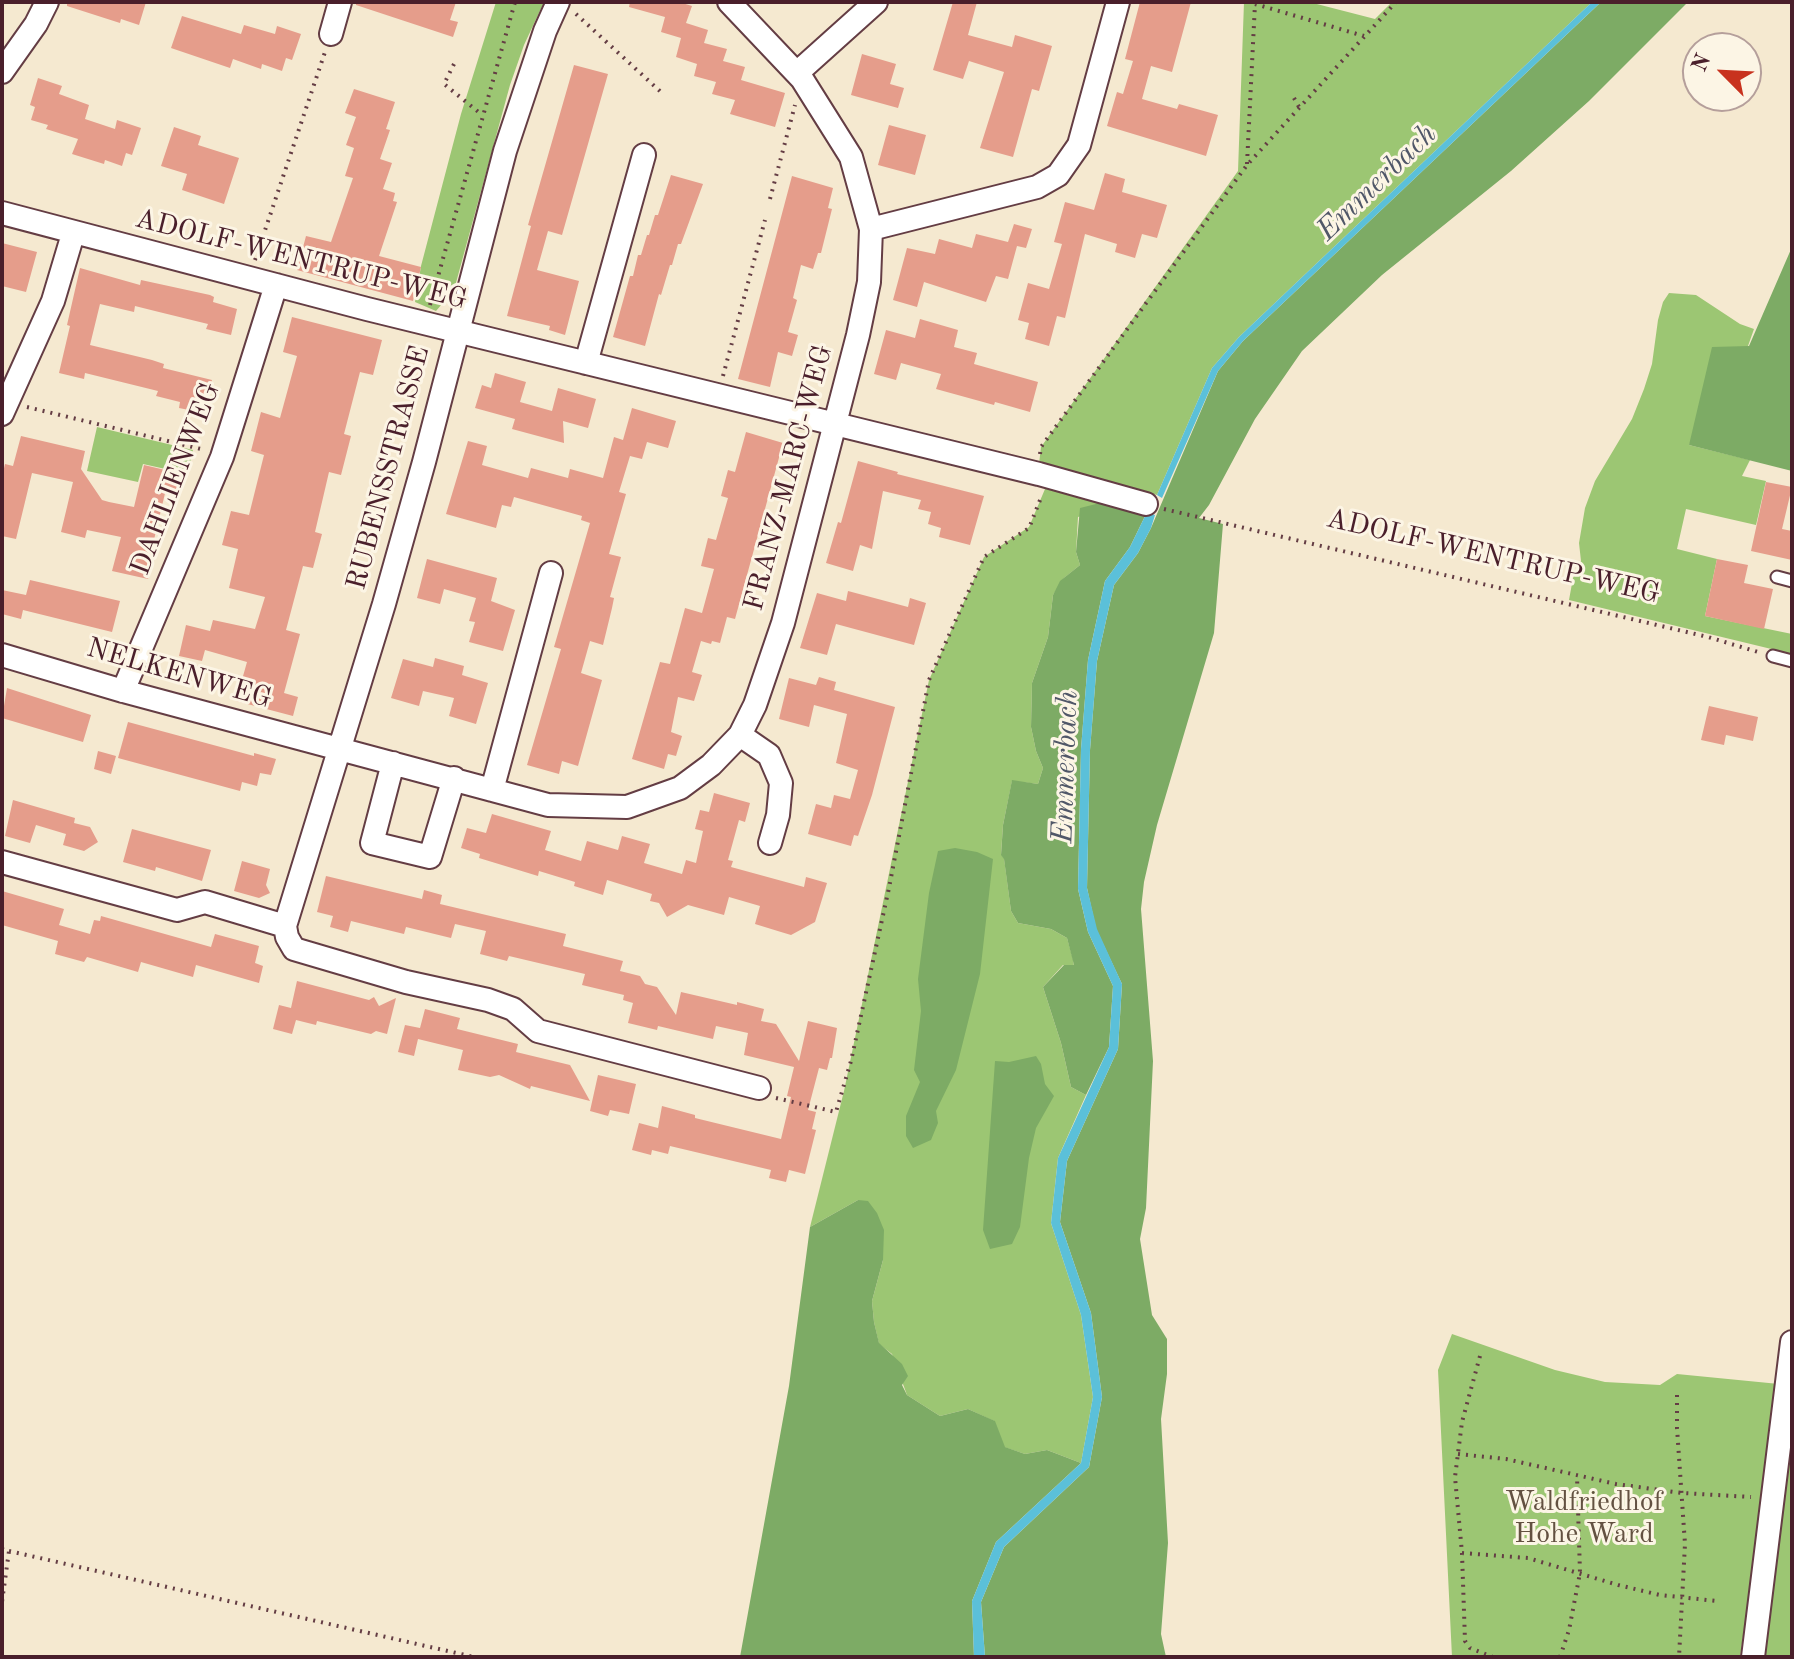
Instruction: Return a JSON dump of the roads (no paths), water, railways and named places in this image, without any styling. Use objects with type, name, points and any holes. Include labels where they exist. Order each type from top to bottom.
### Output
[{"type":"street","points":[[2,72],[36,24],[47,2]]},
{"type":"street","points":[[331,34],[340,2]]},
{"type":"street","name":"FRANZ-MARC-WEG","points":[[340,749],[548,805],[627,807],[680,788],[711,765],[740,735],[755,705],[783,623],[869,282],[871,229],[851,157],[799,76],[729,2]]},
{"type":"street","points":[[799,76],[876,2]]},
{"type":"street","points":[[871,229],[1037,187],[1058,175],[1079,145],[1118,2]]},
{"type":"street","name":"RUBENSSTRASSE","points":[[285,926],[404,533],[505,151],[545,31],[566,7]]},
{"type":"street","points":[[586,363],[644,155]]},
{"type":"street","name":"ADOLF-WENTRUP-WEG","points":[[2,213],[73,234],[1039,474],[1146,504]]},
{"type":"street","points":[[5,408],[53,301],[73,234]]},
{"type":"street","name":"DAHLIENWEG","points":[[123,691],[222,457],[276,285]]},
{"type":"street","points":[[492,790],[551,573]]},
{"type":"street","name":"NELKENWEG","points":[[2,655],[340,749]]},
{"type":"street","points":[[740,735],[769,755],[781,783],[778,815],[770,843]]},
{"type":"street","points":[[393,763],[372,843],[430,857],[454,778]]},
{"type":"street","points":[[2,862],[177,910],[205,902],[285,926],[294,949],[406,982],[488,1000],[513,1009],[538,1031],[759,1088]]},
{"type":"street","points":[[1753,1657],[1792,1342]]},
{"type":"lane","points":[[1777,577],[1792,581]]},
{"type":"lane","points":[[1773,656],[1792,661]]},
{"type":"water","points":[[1592,2],[1601,2],[1243,341],[1218,371],[1162,498],[1157,495],[1212,368],[1239,337]]},
{"type":"water","points":[[1147,512],[1155,515],[1151,528],[1138,553],[1114,585],[1097,661],[1090,750],[1087,888],[1097,929],[1122,984],[1118,1049],[1067,1161],[1060,1222],[1091,1313],[1102,1397],[1089,1467],[1004,1547],[981,1602],[985,1657],[974,1657],[972,1601],[996,1542],[1081,1463],[1093,1397],[1081,1315],[1051,1223],[1058,1158],[1109,1047],[1113,986],[1088,932],[1078,889],[1081,749],[1088,660],[1105,581],[1130,547]]},
{"type":"water label","name":"Emmerbach","points":[[1377,183]]},
{"type":"water label","name":"Emmerbach","points":[[1066,767]]},
{"type":"park label","name":"Waldfriedhof Hohe Ward","points":[[1584,1519]]}]
